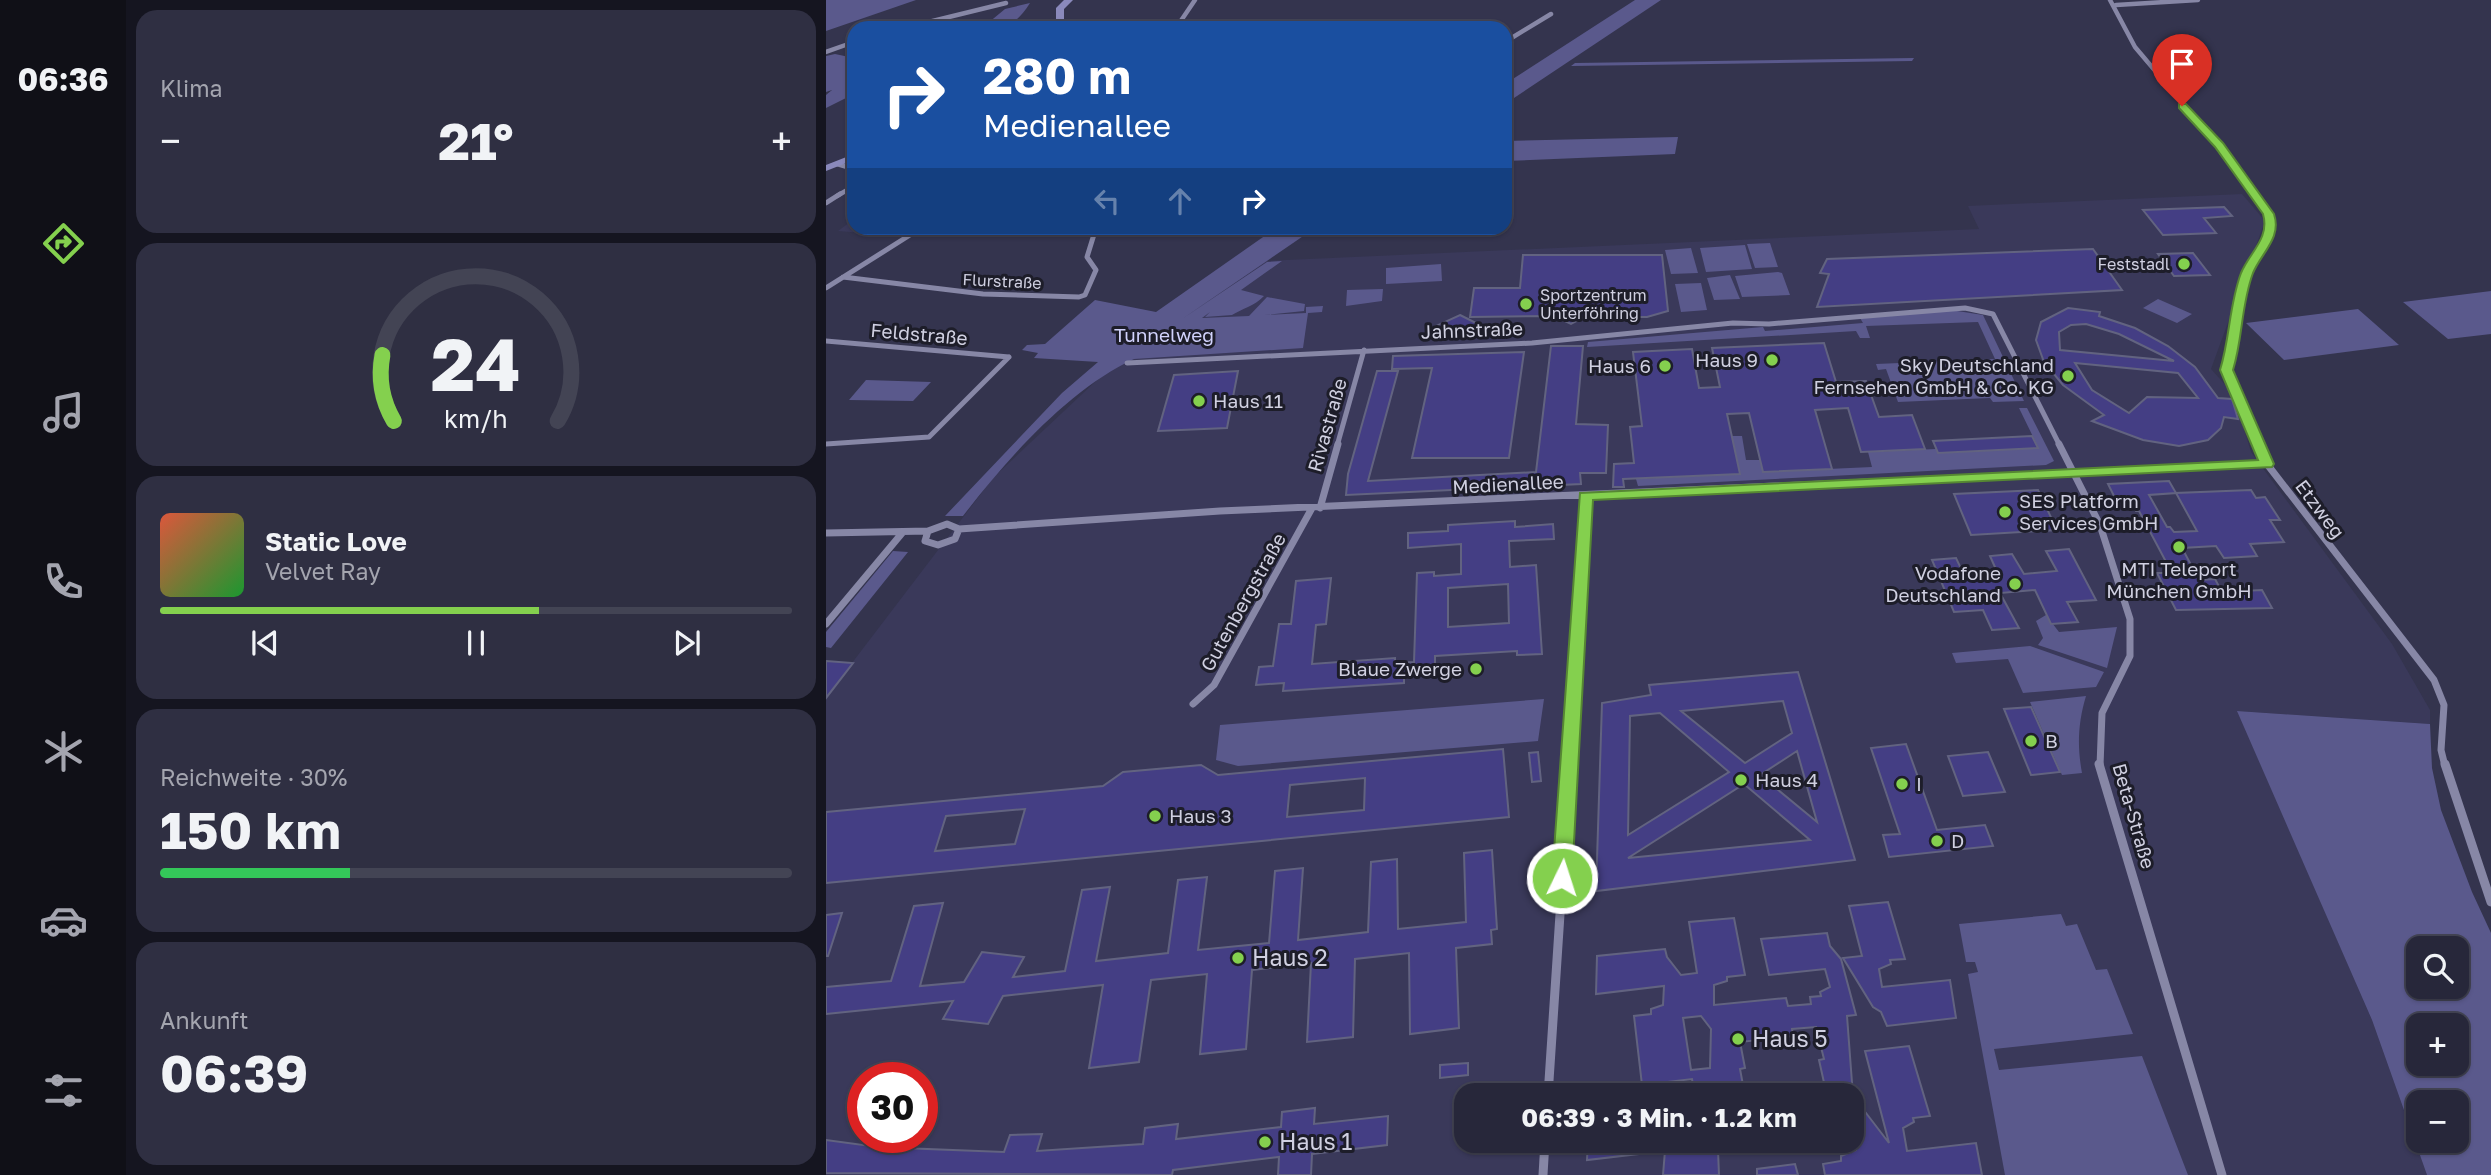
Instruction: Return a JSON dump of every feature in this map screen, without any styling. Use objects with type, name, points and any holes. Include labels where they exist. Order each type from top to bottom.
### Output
[{"type":"main road","points":[[1060,21],[1060,8],[1069,0]]},
{"type":"main road","points":[[826,168],[847,160]]},
{"type":"street","points":[[1181,21],[1195,0]]},
{"type":"street","name":"Etzweg","points":[[2110,0],[2116,5],[2120,22],[2128,37],[2182,106],[2219,145],[2268,214],[2271,233],[2250,266],[2238,296],[2236,341],[2227,370],[2267,464],[2434,680],[2444,705],[2441,750],[2491,902]]},
{"type":"street","points":[[2116,5],[2198,0]]},
{"type":"street","points":[[933,21],[1006,3]]},
{"type":"street","points":[[1512,37],[1551,14]]},
{"type":"street","points":[[826,53],[847,46]]},
{"type":"street","points":[[837,164],[847,167]]},
{"type":"street","points":[[826,204],[847,190]]},
{"type":"street","points":[[826,288],[910,235]]},
{"type":"street","name":"Flurstraße","points":[[843,277],[983,294],[1079,297],[1085,295],[1096,270],[1087,257],[1094,235]]},
{"type":"street","name":"Jahnstraße","points":[[1127,363],[1522,344],[1733,323],[1769,324],[1965,308],[1985,311]]},
{"type":"street","name":"Beta-Straße","points":[[1985,311],[1997,319],[2109,548],[2131,623],[2130,656],[2102,713],[2099,763],[2222,1175]]},
{"type":"street","name":"Feldstraße","points":[[826,341],[1009,357],[929,437],[826,444]]},
{"type":"street","name":"Rivastraße","points":[[1316,508],[1364,350]]},
{"type":"street","name":"Medienallee","points":[[826,533],[928,531],[947,524],[960,529],[1316,508],[2267,464]]},
{"type":"street","points":[[1549,1083],[1586,496]]},
{"type":"street","name":"Gutenbergstraße","points":[[1193,704],[1214,685],[1316,508]]},
{"type":"street","points":[[928,531],[925,541],[938,545],[955,539],[960,529]]},
{"type":"street","points":[[826,624],[903,532]]},
{"type":"street","points":[[1543,1175],[1544,1153]]},
{"type":"shaded area","points":[[2242,194],[2265,221],[2211,369],[2228,388],[2237,406],[2251,452],[2392,644],[2430,710],[2430,724],[2238,711],[2372,1020],[2406,1116],[2406,1153],[2419,1153],[2427,1175],[826,1175],[826,697],[993,478],[1113,365],[1265,261],[1979,229],[1968,206]]},
{"type":"shaded area","points":[[847,224],[847,232],[838,231]]},
{"type":"green space","points":[[826,0],[916,0],[855,21],[847,21],[847,24],[826,31]]},
{"type":"green space","points":[[1635,0],[1661,0],[1512,99],[1512,79]]},
{"type":"green space","points":[[1030,3],[1015,21],[990,21],[1005,9]]},
{"type":"green space","points":[[835,54],[847,57],[847,98],[826,108],[826,95],[832,90],[826,92],[826,56]]},
{"type":"green space","points":[[1914,58],[1912,61],[1571,66],[1575,63]]},
{"type":"green space","points":[[1678,137],[1675,154],[1512,161],[1512,141]]},
{"type":"green space","name":"Tunnelweg","points":[[1266,235],[1305,235],[1182,319],[1267,262],[1282,261],[1241,290],[1264,296],[1256,303],[1232,315],[1205,317],[1210,312],[1202,318],[1249,316],[1267,297],[1305,304],[1304,311],[1264,315],[1306,313],[1306,307],[1323,306],[1322,312],[1308,313],[1303,348],[1134,359],[1086,388],[1041,427],[963,516],[945,516],[1062,393],[1098,362],[1034,358],[1038,353],[1022,350],[1027,345],[1045,344],[1095,300],[1156,312]]},
{"type":"green space","points":[[1770,243],[1778,267],[1755,268],[1747,244]]},
{"type":"green space","points":[[1745,245],[1752,269],[1706,272],[1700,248]]},
{"type":"green space","points":[[1691,248],[1698,273],[1671,274],[1665,250]]},
{"type":"green space","points":[[1441,264],[1442,281],[1386,284],[1386,268]]},
{"type":"green space","points":[[1782,273],[1790,295],[1742,297],[1735,276]]},
{"type":"green space","points":[[1730,275],[1740,299],[1714,300],[1707,278]]},
{"type":"green space","points":[[1701,283],[1707,310],[1681,312],[1675,284]]},
{"type":"green space","points":[[1383,289],[1382,301],[1346,306],[1347,290]]},
{"type":"green space","points":[[2491,291],[2491,334],[2448,339],[2403,302]]},
{"type":"green space","points":[[2158,299],[2192,314],[2177,323],[2143,308]]},
{"type":"green space","points":[[2358,309],[2399,345],[2284,360],[2246,323]]},
{"type":"green space","points":[[1951,310],[1983,315],[2024,401],[1993,402],[1990,398],[1898,402],[1886,369],[1878,370],[1876,364],[1995,359],[1978,322],[1866,326],[1870,338],[1860,338],[1856,331],[1587,347],[1588,342],[1763,327],[1765,331],[1863,323],[1860,318]]},
{"type":"green space","points":[[866,380],[931,382],[913,401],[849,400]]},
{"type":"green space","points":[[2019,408],[2027,408],[2054,461],[2046,465],[1638,486],[1636,479],[1739,474],[1732,436],[1742,436],[1746,460],[1760,460],[1763,472],[1872,467],[1868,452],[1936,449],[1938,453],[2038,447]]},
{"type":"green space","points":[[893,551],[908,552],[831,648],[826,647],[826,632]]},
{"type":"green space","points":[[2046,615],[2059,632],[2117,627],[2107,668],[2038,645],[2043,638],[2036,621]]},
{"type":"green space","points":[[2030,646],[2104,672],[2096,687],[2023,693],[2008,659],[1956,663],[1952,653]]},
{"type":"green space","points":[[2086,696],[2079,734],[2082,773],[2062,775],[2030,702]]},
{"type":"green space","points":[[1544,699],[1538,741],[1238,766],[1216,760],[1220,725]]},
{"type":"green space","points":[[2237,711],[2430,724],[2432,768],[2441,810],[2472,892],[2491,933],[2491,1175],[2427,1175],[2419,1153],[2469,1153],[2469,1090],[2406,1090],[2406,1116],[2372,1020]]},
{"type":"green space","points":[[2061,914],[2066,926],[2077,924],[2096,970],[2107,969],[2133,1034],[1994,1049],[1999,1070],[2142,1056],[2188,1175],[2005,1175],[1968,974],[1978,972],[1975,962],[1966,962],[1959,924]]},
{"type":"building","points":[[2224,207],[2232,216],[2204,218],[2216,233],[2163,235],[2143,210]]},
{"type":"building","points":[[2093,249],[2122,290],[1817,307],[1829,274],[1820,273],[1827,259]]},
{"type":"building","name":"Feststadl","points":[[2193,253],[2210,275],[2174,276],[2158,254]]},
{"type":"building","points":[[1523,255],[1662,255],[1668,311],[1647,317],[1584,317],[1571,324],[1554,316],[1470,317],[1474,288],[1520,288]]},
{"type":"building","name":"Sky Deutschland Fernsehen GmbH & Co. KG","points":[[2068,308],[2100,312],[2099,316],[2135,328],[2168,346],[2195,367],[2218,398],[2232,399],[2238,419],[2224,417],[2221,428],[2208,440],[2179,446],[2143,440],[2092,421],[2104,415],[2063,385],[2044,362],[2036,340],[2041,322]],"holes":[[[2086,324],[2119,334],[2174,361],[2060,350],[2059,332],[2071,325]],[[2075,363],[2178,373],[2198,398],[2147,397],[2129,413],[2092,390]]]},
{"type":"building","points":[[1460,315],[1480,325],[1455,337],[1436,326]]},
{"type":"building","points":[[1824,343],[1836,382],[1866,381],[1879,417],[1912,415],[1925,449],[1861,452],[1848,408],[1815,410],[1832,469],[1763,472],[1749,413],[1727,414],[1740,474],[1623,479],[1624,487],[1613,487],[1614,464],[1634,463],[1630,427],[1642,426],[1633,352],[1692,349],[1699,388],[1720,387],[1712,348]]},
{"type":"building","points":[[1551,346],[1583,346],[1576,424],[1608,425],[1606,473],[1580,473],[1581,484],[1346,495],[1348,474],[1377,371],[1398,371],[1368,481],[1536,472]]},
{"type":"building","points":[[1524,352],[1509,458],[1412,458],[1432,368],[1392,369],[1393,356]]},
{"type":"building","name":"Haus 11","points":[[1238,371],[1227,428],[1158,431],[1174,375]]},
{"type":"building","points":[[2032,436],[2038,448],[1938,453],[1933,441]]},
{"type":"building","name":"MTI Teleport München GmbH","points":[[2169,481],[2176,493],[2251,490],[2256,498],[2265,497],[2280,520],[2270,520],[2284,542],[2250,544],[2257,556],[2224,558],[2216,546],[2182,548],[2199,580],[2215,579],[2222,592],[2262,590],[2272,608],[2176,610],[2157,573],[2172,573],[2139,511],[2136,511],[2128,496],[2114,496],[2108,484]],"holes":[[[2176,493],[2197,531],[2174,532],[2167,527],[2149,495]]]},
{"type":"building","name":"SES Platform Services GmbH","points":[[2038,490],[2057,530],[1971,535],[1954,494]]},
{"type":"building","points":[[1515,521],[1515,527],[1553,524],[1554,539],[1509,541],[1510,567],[1536,565],[1542,654],[1517,655],[1517,651],[1435,656],[1435,673],[1404,675],[1404,683],[1283,691],[1284,683],[1256,685],[1259,667],[1273,666],[1279,624],[1291,624],[1296,581],[1331,578],[1326,624],[1316,625],[1312,664],[1395,658],[1395,663],[1414,662],[1417,573],[1434,572],[1434,576],[1461,574],[1461,544],[1408,548],[1408,533],[1448,531],[1448,525]],"holes":[[[1508,584],[1509,623],[1448,627],[1448,588]]]},
{"type":"building","name":"Vodafone Deutschland","points":[[2069,549],[2096,600],[2067,602],[2078,622],[2051,624],[2035,590],[2000,593],[2019,628],[1992,630],[1983,610],[1954,612],[1932,560],[1956,558],[1966,579],[1999,576],[1990,556],[2012,554],[2024,574],[2057,571],[2046,551]]},
{"type":"building","points":[[826,661],[853,663],[826,698]]},
{"type":"building","name":"Haus 4","points":[[1798,672],[1855,860],[1596,891],[1602,703],[1651,695],[1649,685]],"holes":[[[1783,701],[1792,733],[1745,763],[1681,711]],[[1660,713],[1729,772],[1628,835],[1630,716]],[[1797,751],[1817,822],[1760,775]],[[1744,784],[1810,840],[1628,858]]]},
{"type":"building","name":"B","points":[[2031,707],[2060,772],[2031,775],[2004,709]]},
{"type":"building","points":[[1906,744],[1937,830],[1985,825],[1993,846],[1889,857],[1883,835],[1900,834],[1871,748]]},
{"type":"building","name":"Haus 3","points":[[1503,749],[1509,817],[826,883],[826,812],[1103,786],[1123,772],[1201,765],[1218,775]],"holes":[[[1365,778],[1364,810],[1287,817],[1290,785]],[[1025,809],[1015,844],[935,851],[946,816]]]},
{"type":"building","points":[[1538,752],[1541,781],[1532,782],[1529,753]]},
{"type":"building","points":[[1988,752],[2005,792],[1963,796],[1948,756]]},
{"type":"building","name":"Haus 2","points":[[1492,850],[1497,929],[1491,930],[1492,944],[1456,948],[1459,1028],[1410,1034],[1409,953],[1355,959],[1353,1037],[1307,1042],[1311,963],[1252,970],[1246,1049],[1200,1054],[1207,974],[1151,980],[1139,1062],[1089,1068],[1103,985],[1003,996],[988,1024],[943,1019],[953,1001],[826,1014],[826,987],[891,981],[914,906],[943,903],[920,986],[964,982],[982,952],[1024,957],[1013,977],[1065,971],[1082,890],[1110,887],[1096,961],[1168,953],[1178,880],[1207,877],[1198,950],[1269,943],[1275,871],[1303,868],[1298,940],[1368,932],[1371,862],[1397,859],[1398,929],[1466,922],[1464,853]]},
{"type":"building","points":[[1888,902],[1905,959],[1890,960],[1891,964],[1879,969],[1882,987],[1950,980],[1956,1018],[1887,1026],[1881,1012],[1873,1007],[1843,958],[1862,956],[1849,906]]},
{"type":"building","points":[[842,913],[828,956],[826,956],[826,915]]},
{"type":"building","name":"Haus 5","points":[[1734,918],[1745,975],[1727,977],[1727,981],[1714,985],[1714,1005],[1786,998],[1788,1006],[1811,1004],[1810,997],[1821,996],[1820,992],[1830,987],[1825,969],[1769,975],[1761,939],[1827,933],[1830,946],[1841,959],[1856,1015],[1847,1016],[1852,1083],[1824,1083],[1819,1060],[1824,1059],[1816,1027],[1792,1029],[1793,1036],[1740,1042],[1745,1068],[1740,1069],[1743,1083],[1693,1083],[1692,1079],[1642,1083],[1634,1016],[1651,1014],[1651,1009],[1663,1005],[1664,986],[1596,994],[1597,956],[1665,949],[1667,957],[1681,975],[1697,973],[1689,922]],"holes":[[[1701,1016],[1711,1029],[1710,1068],[1691,1070],[1683,1018]]]},
{"type":"building","name":"Haus 5","points":[[1909,1046],[1930,1116],[1913,1118],[1914,1122],[1903,1128],[1907,1151],[1976,1143],[1982,1175],[1825,1175],[1823,1164],[1841,1161],[1841,1156],[1864,1153],[1864,1110],[1889,1143],[1865,1051]]},
{"type":"building","points":[[1468,1063],[1468,1075],[1440,1078],[1440,1065]]},
{"type":"building","name":"Haus 1","points":[[1315,1108],[1314,1124],[1388,1116],[1387,1145],[1312,1154],[1311,1175],[1278,1175],[1279,1157],[1173,1170],[1172,1175],[826,1173],[826,1140],[847,1143],[847,1153],[938,1153],[938,1149],[1004,1152],[1010,1135],[1042,1134],[1037,1151],[1143,1144],[1145,1128],[1178,1124],[1176,1139],[1281,1127],[1282,1112]]},
{"type":"building","points":[[1587,1153],[1648,1153],[1587,1160]]},
{"type":"building","points":[[1665,1153],[1718,1153],[1719,1175],[1663,1175]]},
{"type":"building","points":[[1795,1164],[1798,1175],[1757,1175],[1757,1169]]},
{"type":"place","name":"Feststadl","points":[[2184,264]]},
{"type":"place","name":"Sportzentrum Unterföhring","points":[[1526,304]]},
{"type":"place","name":"Haus 9","points":[[1772,360]]},
{"type":"place","name":"Haus 6","points":[[1665,366]]},
{"type":"place","name":"Sky Deutschland Fernsehen GmbH & Co. KG","points":[[2068,376]]},
{"type":"place","name":"Haus 11","points":[[1199,401]]},
{"type":"place","name":"SES Platform Services GmbH","points":[[2005,512]]},
{"type":"place","name":"MTI Teleport München GmbH","points":[[2179,547]]},
{"type":"place","name":"Vodafone Deutschland","points":[[2015,584]]},
{"type":"place","name":"Blaue Zwerge","points":[[1476,669]]},
{"type":"place","name":"B","points":[[2031,741]]},
{"type":"place","name":"Haus 4","points":[[1741,780]]},
{"type":"place","name":"I","points":[[1902,784]]},
{"type":"place","name":"Haus 3","points":[[1155,816]]},
{"type":"place","name":"D","points":[[1937,841]]},
{"type":"place","name":"Haus 2","points":[[1238,958]]},
{"type":"place","name":"Haus 5","points":[[1738,1039]]},
{"type":"place","name":"Haus 1","points":[[1265,1142]]},
{"type":"route","points":[[1562,878],[1586,496],[2267,464],[2227,370],[2236,341],[2238,296],[2250,266],[2271,233],[2271,223],[2268,214],[2235,166],[2182,106]]}]
